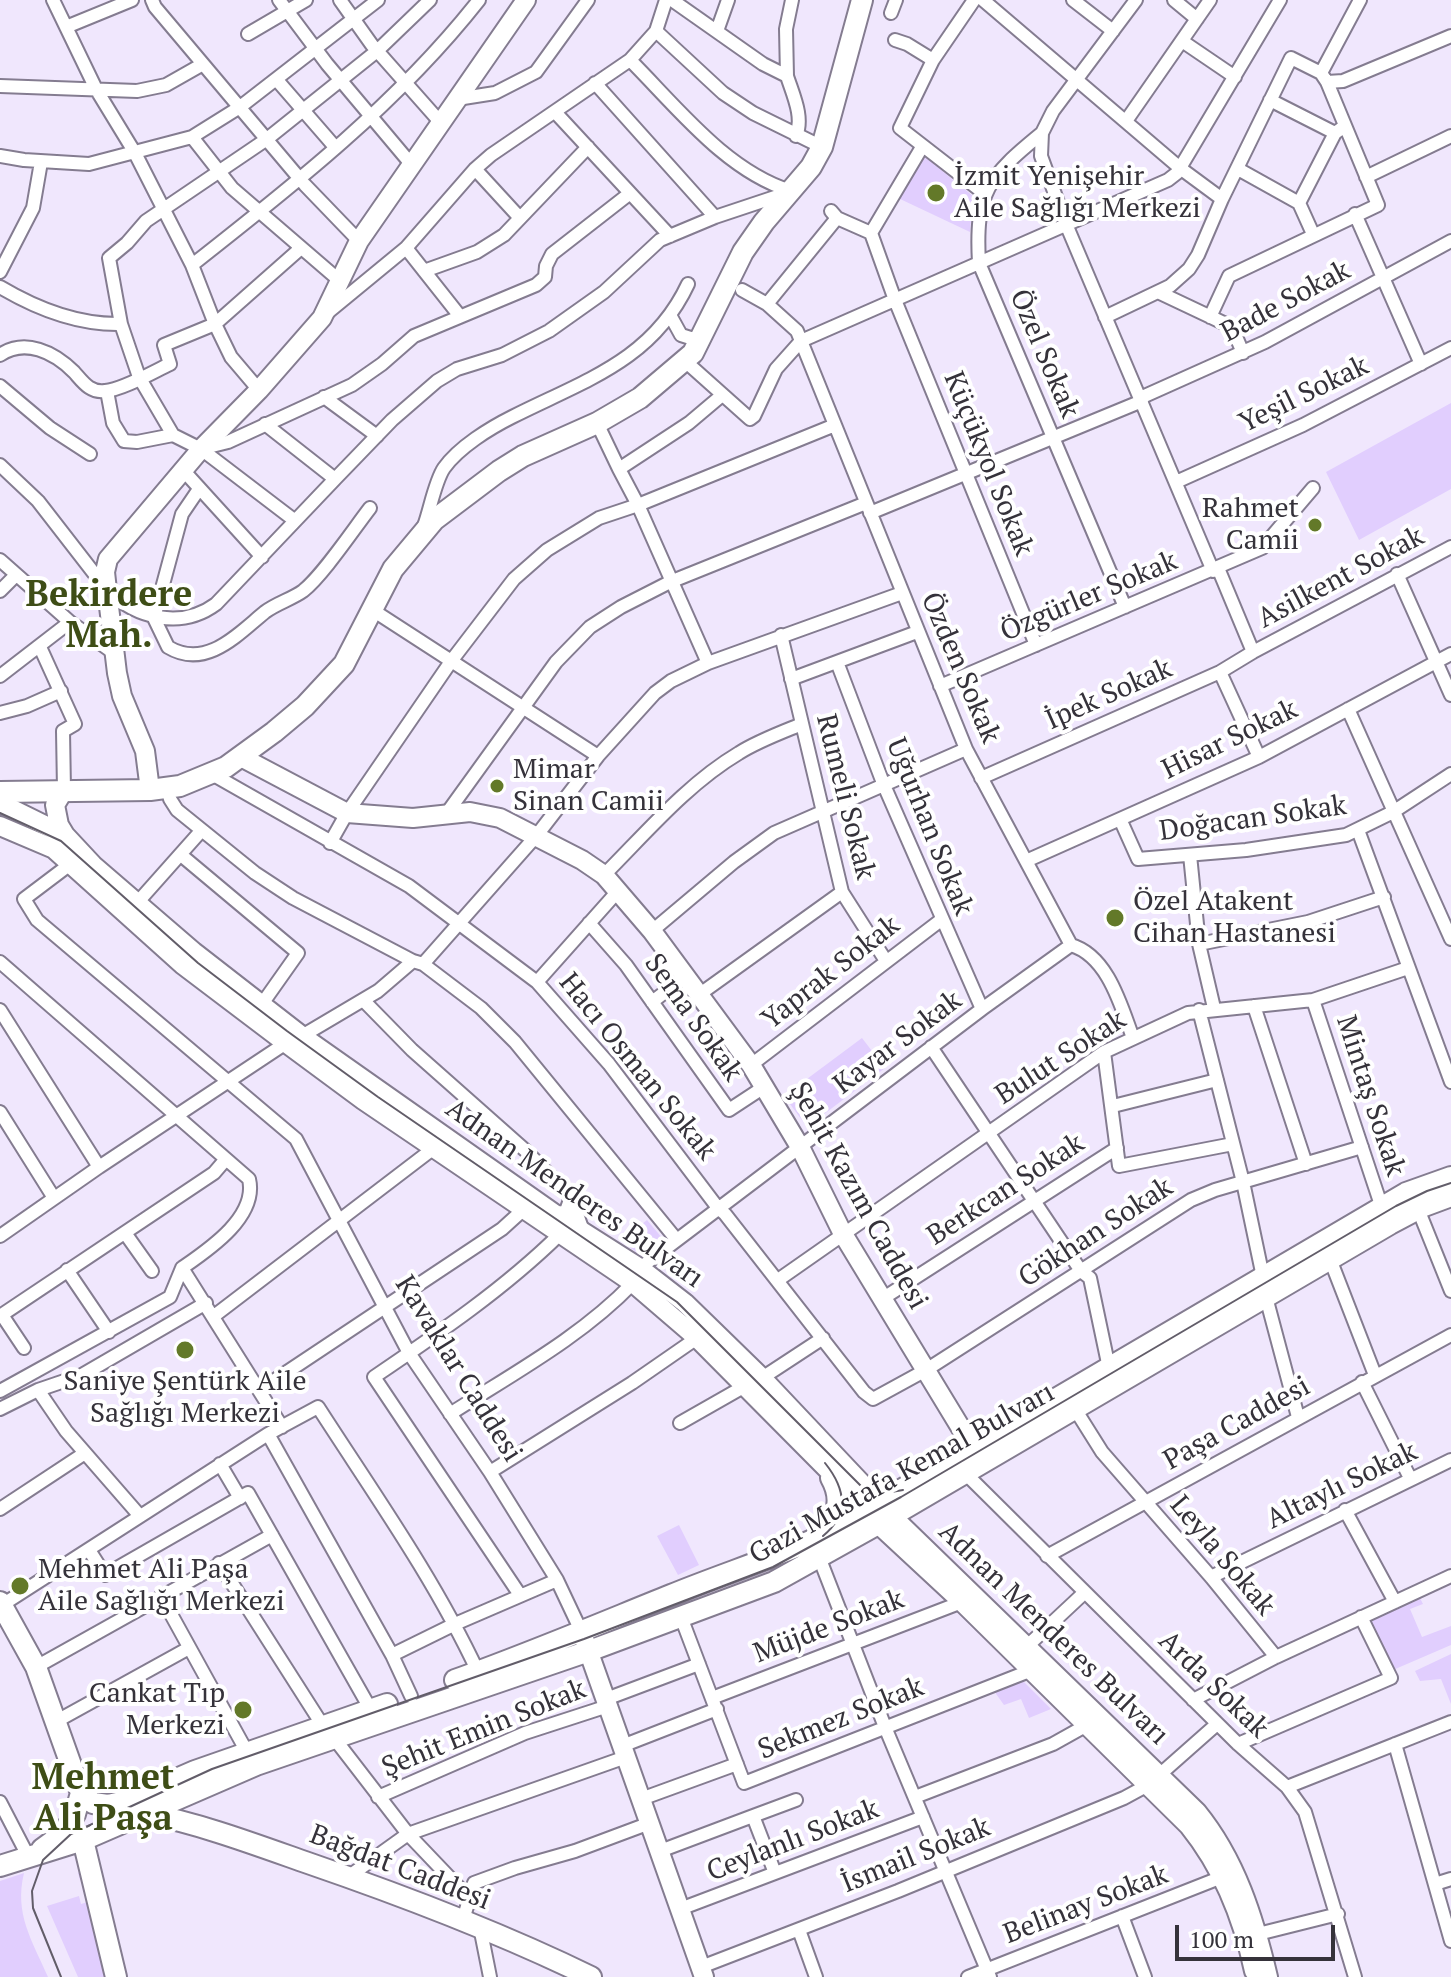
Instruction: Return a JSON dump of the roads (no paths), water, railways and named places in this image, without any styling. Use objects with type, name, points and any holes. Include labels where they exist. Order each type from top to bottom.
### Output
[{"type":"main road","points":[[159,789],[122,696],[105,572],[111,554],[201,449],[259,390],[322,318],[359,241],[526,0]]},
{"type":"main road","points":[[0,792],[159,789],[192,783],[241,757],[305,706],[332,679],[353,649],[393,569],[422,533],[453,505],[499,471],[545,445],[597,423],[640,398],[685,361],[700,341],[743,252],[811,167],[822,147],[862,0]]},
{"type":"main road","points":[[241,757],[347,813]]},
{"type":"main road","points":[[59,842],[55,805],[64,790]]},
{"type":"main road","name":"Adnan Menderes Bulvarı","points":[[0,803],[59,842],[262,1004],[294,1040],[363,1100],[560,1234],[685,1303],[815,1456],[879,1513],[1153,1780],[1198,1837],[1222,1877],[1244,1932],[1256,1977]]},
{"type":"main road","name":"Şehit Kazım Caddesi","points":[[347,813],[413,818],[470,812],[500,818],[537,835],[604,875],[652,931],[751,1065],[800,1147],[843,1234],[973,1448]]},
{"type":"main road","name":"Adnan Menderes Bulvarı","points":[[0,826],[59,842]]},
{"type":"main road","name":"Adnan Menderes Bulvarı","points":[[59,842],[69,865],[183,965],[583,1231],[637,1275],[697,1338],[754,1382],[962,1602],[1022,1651],[1032,1670],[1087,1725],[1197,1812],[1217,1838],[1241,1886],[1258,1934],[1268,1977]]},
{"type":"main road","name":"Gazi Mustafa Kemal Bulvarı","points":[[81,1793],[93,1803],[108,1805],[164,1795],[256,1765],[371,1710],[478,1672],[681,1617],[774,1582],[819,1557],[879,1513],[958,1466],[1075,1409],[1382,1208],[1413,1190],[1451,1177]]},
{"type":"main road","name":"Gazi Mustafa Kemal Bulvarı","points":[[958,1466],[973,1448],[1109,1368],[1265,1287],[1330,1259],[1418,1209],[1451,1196]]},
{"type":"main road","points":[[794,1549],[826,1526],[837,1506],[836,1489],[815,1456]]},
{"type":"main road","name":"Gazi Mustafa Kemal Bulvarı","points":[[83,1840],[145,1813],[164,1795],[247,1752],[328,1732],[585,1642],[669,1595],[794,1549],[879,1513]]},
{"type":"main road","points":[[0,1866],[50,1845],[64,1833],[75,1814],[81,1793],[36,1667],[1,1603]]},
{"type":"main road","name":"Kavaklar Caddesi","points":[[585,1642],[702,1972]]},
{"type":"main road","points":[[164,1795],[185,1821]]},
{"type":"main road","name":"Bağdat Caddesi","points":[[145,1813],[185,1821],[352,1877],[472,1923],[563,1970],[591,1977]]},
{"type":"main road","points":[[28,1856],[59,1850],[83,1840],[116,1977]]},
{"type":"street","points":[[53,0],[96,89],[135,153],[192,265],[231,357],[259,390]]},
{"type":"street","points":[[66,27],[132,0]]},
{"type":"street","points":[[152,0],[299,177],[359,241]]},
{"type":"street","points":[[248,34],[283,5],[306,0]]},
{"type":"street","points":[[340,0],[377,51],[441,123]]},
{"type":"street","points":[[0,156],[41,162],[98,163],[192,137],[240,107],[378,0]]},
{"type":"street","points":[[294,520],[201,449],[173,435],[139,377],[121,324],[110,255],[127,243],[146,221],[267,139],[377,51],[430,0]]},
{"type":"street","points":[[192,265],[259,212],[407,84],[479,0]]},
{"type":"street","points":[[457,99],[495,93],[536,72],[588,0]]},
{"type":"street","points":[[322,318],[406,248],[491,155],[630,60],[656,31],[669,0],[763,64],[787,76]]},
{"type":"street","points":[[717,31],[728,0]]},
{"type":"street","points":[[792,0],[786,29],[787,76],[799,116],[796,136]]},
{"type":"street","points":[[891,13],[896,0]]},
{"type":"street","points":[[974,0],[933,60],[900,128],[985,194]]},
{"type":"street","points":[[983,0],[1180,168],[1222,199]]},
{"type":"street","points":[[1073,0],[1113,31]]},
{"type":"street","name":"Özel Sokak","points":[[1125,607],[979,263],[978,216],[985,194],[1002,169],[1042,133],[1053,111],[1136,0]]},
{"type":"street","points":[[1174,0],[1197,19]]},
{"type":"street","points":[[1126,121],[1210,0]]},
{"type":"street","points":[[685,361],[746,418],[752,418],[776,369],[801,341],[1168,180],[1180,168],[1280,0]]},
{"type":"street","points":[[1210,317],[1229,276],[1378,205],[1340,129],[1324,78],[1360,0]]},
{"type":"street","points":[[283,5],[340,80],[411,164]]},
{"type":"street","points":[[656,31],[723,93],[753,113],[822,147]]},
{"type":"street","points":[[1105,317],[1158,292],[1180,279],[1189,269],[1291,58],[1324,78],[1343,81],[1451,36]]},
{"type":"street","points":[[895,40],[933,60]]},
{"type":"street","points":[[1182,41],[1235,77]]},
{"type":"street","points":[[630,60],[720,150],[769,185],[791,191]]},
{"type":"street","points":[[0,86],[137,91],[166,85],[203,64]]},
{"type":"street","points":[[276,79],[335,147]]},
{"type":"street","points":[[595,83],[715,217]]},
{"type":"street","points":[[1270,100],[1340,129]]},
{"type":"street","points":[[555,112],[670,236]]},
{"type":"street","points":[[1299,203],[1340,129]]},
{"type":"street","points":[[1042,133],[1043,166],[1066,224],[1176,482],[1253,652]]},
{"type":"street","points":[[1366,177],[1451,136]]},
{"type":"street","points":[[192,137],[232,188],[340,281]]},
{"type":"street","points":[[424,271],[477,252],[504,235],[588,147]]},
{"type":"street","points":[[767,304],[834,215],[871,233],[922,147]]},
{"type":"street","points":[[0,272],[33,208],[41,162]]},
{"type":"street","points":[[475,169],[520,218]]},
{"type":"street","points":[[1238,169],[1299,203],[1313,234]]},
{"type":"street","points":[[0,465],[38,501],[116,600],[154,618],[183,618],[203,613],[222,598],[377,436],[437,381],[457,369],[502,355],[549,331],[604,292],[660,240],[791,191]]},
{"type":"street","points":[[201,449],[228,442],[362,379],[414,336],[542,280],[552,254],[629,194]]},
{"type":"street","points":[[1355,214],[1421,364]]},
{"type":"street","name":"Küçükyol Sokak","points":[[871,233],[895,300],[1036,645]]},
{"type":"street","name":"Bade Sokak","points":[[447,813],[522,706],[567,649],[590,627],[621,607],[670,582],[966,474],[1141,400],[1243,353],[1451,241]]},
{"type":"street","points":[[0,355],[21,346],[37,349],[70,369],[85,385],[107,391],[170,364],[164,345],[215,324],[301,248]]},
{"type":"street","points":[[406,248],[459,315]]},
{"type":"street","points":[[422,533],[444,468],[482,433],[573,390],[631,355],[670,315],[688,284]]},
{"type":"street","points":[[0,287],[62,316],[92,324],[121,324]]},
{"type":"street","name":"Özden Sokak","points":[[742,290],[767,304],[791,324],[801,341],[966,749],[1071,945],[1087,952],[1103,970],[1133,1038]]},
{"type":"street","points":[[1158,292],[1232,327],[1243,353]]},
{"type":"street","points":[[670,315],[681,335],[700,341]]},
{"type":"street","name":"Yeşil Sokak","points":[[1176,482],[1303,425],[1421,364],[1449,354]]},
{"type":"street","points":[[0,386],[50,428],[90,454]]},
{"type":"street","points":[[107,391],[113,423],[124,441],[137,442],[173,435]]},
{"type":"street","points":[[619,469],[689,423],[721,396]]},
{"type":"street","points":[[324,397],[377,436]]},
{"type":"street","points":[[597,423],[638,505],[708,663]]},
{"type":"street","points":[[265,424],[335,479]]},
{"type":"street","points":[[330,843],[347,813],[452,660],[528,565],[586,524],[835,425]]},
{"type":"street","points":[[183,470],[262,557]]},
{"type":"street","name":"Özgürler Sokak","points":[[940,686],[1262,548],[1313,488]]},
{"type":"street","points":[[199,489],[182,514],[154,618],[164,643],[174,651],[189,656],[233,640],[265,612],[304,590],[370,508]]},
{"type":"street","name":"Asilkent Sokak","points":[[1253,652],[1451,547]]},
{"type":"street","points":[[0,560],[70,622],[114,653]]},
{"type":"street","points":[[1397,574],[1451,695]]},
{"type":"street","points":[[0,591],[16,575]]},
{"type":"street","points":[[2,1230],[227,1082],[364,1001],[418,963],[461,923],[537,835],[598,756],[655,693],[671,681],[781,635],[902,593]]},
{"type":"street","points":[[371,609],[598,756]]},
{"type":"street","points":[[0,676],[70,622]]},
{"type":"street","points":[[791,679],[917,632]]},
{"type":"street","name":"Rumeli Sokak","points":[[781,635],[842,892],[886,961]]},
{"type":"street","points":[[40,647],[75,724],[63,731],[64,790]]},
{"type":"street","name":"İpek Sokak","points":[[981,778],[1220,672],[1253,652]]},
{"type":"street","name":"Hisar Sokak","points":[[1026,861],[1259,757],[1451,654]]},
{"type":"street","name":"Uğurhan Sokak","points":[[837,662],[883,783],[982,1009]]},
{"type":"street","points":[[1220,672],[1259,757]]},
{"type":"street","points":[[0,713],[27,706],[61,691]]},
{"type":"street","points":[[1348,709],[1451,939]]},
{"type":"street","points":[[604,875],[679,800],[718,767],[751,746],[802,724]]},
{"type":"street","points":[[652,931],[760,842],[784,827],[966,749]]},
{"type":"street","name":"Hacı Osman Sokak","points":[[212,774],[409,886],[537,982],[609,1064],[864,1392],[873,1399],[926,1370]]},
{"type":"street","name":"Doğacan Sokak","points":[[1120,819],[1138,859],[1327,839],[1358,830],[1393,812],[1451,774]]},
{"type":"street","points":[[159,789],[201,831],[293,898],[418,963],[481,1008],[515,1042],[676,1239]]},
{"type":"street","points":[[1358,830],[1449,1073]]},
{"type":"street","points":[[137,903],[201,831]]},
{"type":"street","points":[[181,855],[298,953],[262,1004]]},
{"type":"street","points":[[1190,855],[1199,944],[1214,1008]]},
{"type":"street","name":"Kavaklar Caddesi","points":[[69,865],[24,899],[37,920],[296,1139],[409,1353],[490,1472],[557,1580],[585,1642]]},
{"type":"street","points":[[537,982],[618,891]]},
{"type":"street","points":[[700,994],[842,892]]},
{"type":"street","points":[[1199,944],[1308,922],[1384,897]]},
{"type":"street","name":"Yaprak Sokak","points":[[751,1065],[941,920]]},
{"type":"street","name":"Sema Sokak","points":[[589,923],[626,965],[729,1110],[764,1087]]},
{"type":"street","name":"Kayar Sokak","points":[[450,1414],[576,1334],[609,1308],[637,1275],[676,1239],[1071,945]]},
{"type":"street","points":[[0,962],[249,1179],[249,1195],[229,1233],[182,1268],[170,1297],[0,1391]]},
{"type":"street","name":"Bulut Sokak","points":[[778,1280],[1104,1052],[1199,1010],[1313,1000],[1408,968]]},
{"type":"street","points":[[652,1002],[686,976]]},
{"type":"street","name":"Mintaş Sokak","points":[[1313,1000],[1382,1208]]},
{"type":"street","points":[[364,1001],[412,1050],[526,1151],[571,1197],[583,1231]]},
{"type":"street","points":[[1254,1006],[1306,1164]]},
{"type":"street","points":[[0,1010],[99,1167]]},
{"type":"street","points":[[1199,1010],[1298,1417]]},
{"type":"street","points":[[931,1047],[1032,1201],[1081,1271],[1090,1278],[1109,1368]]},
{"type":"street","points":[[1104,1052],[1119,1166],[1233,1144]]},
{"type":"street","points":[[1113,1106],[1217,1080]]},
{"type":"street","points":[[0,1112],[54,1198]]},
{"type":"street","name":"Gökhan Sokak","points":[[926,1370],[1191,1200],[1362,1147]]},
{"type":"street","points":[[214,1316],[434,1148]]},
{"type":"street","name":"Berkcan Sokak","points":[[882,1299],[1117,1148]]},
{"type":"street","points":[[24,1348],[1,1315],[214,1173],[226,1159]]},
{"type":"street","points":[[555,1214],[566,1211],[571,1197]]},
{"type":"street","points":[[260,1390],[502,1229],[524,1209]]},
{"type":"street","points":[[1418,1209],[1451,1291]]},
{"type":"street","points":[[125,1233],[152,1271]]},
{"type":"street","points":[[520,1595],[374,1377],[528,1266],[560,1234]]},
{"type":"street","points":[[1330,1259],[1375,1375]]},
{"type":"street","points":[[182,1268],[282,1427]]},
{"type":"street","points":[[67,1270],[109,1332]]},
{"type":"street","points":[[0,1409],[38,1390],[82,1375],[206,1303]]},
{"type":"street","name":"Paşa Caddesi","points":[[1047,1556],[1451,1335]]},
{"type":"street","points":[[490,1472],[632,1383],[697,1338]]},
{"type":"street","points":[[680,1423],[754,1382],[823,1338]]},
{"type":"street","points":[[1362,1382],[1410,1478]]},
{"type":"street","points":[[38,1390],[66,1431],[140,1516]]},
{"type":"street","points":[[1,1603],[268,1434],[318,1407],[427,1575],[478,1672]]},
{"type":"street","name":"Leyla Sokak","points":[[1075,1409],[1102,1452],[1276,1657]]},
{"type":"street","points":[[268,1434],[392,1655],[411,1696]]},
{"type":"street","points":[[0,1509],[85,1453]]},
{"type":"street","name":"Altaylı Sokak","points":[[1211,1577],[1451,1460]]},
{"type":"street","points":[[220,1464],[240,1498]]},
{"type":"street","name":"Arda Sokak","points":[[958,1466],[1217,1724],[1287,1787],[1305,1812],[1355,1977]]},
{"type":"street","points":[[89,1550],[105,1575],[248,1493],[371,1710]]},
{"type":"street","points":[[1345,1510],[1395,1602]]},
{"type":"street","points":[[36,1667],[272,1535]]},
{"type":"street","points":[[819,1557],[885,1727],[989,1973]]},
{"type":"street","points":[[219,1563],[328,1732],[408,1834],[469,1898]]},
{"type":"street","points":[[1193,1700],[1276,1657],[1451,1576]]},
{"type":"street","points":[[392,1655],[557,1580]]},
{"type":"street","points":[[1022,1651],[1084,1593]]},
{"type":"street","points":[[161,1596],[247,1752]]},
{"type":"street","name":"Müjde Sokak","points":[[352,1877],[408,1834],[624,1751],[714,1704],[853,1643],[962,1602]]},
{"type":"street","name":"Sekmez Sokak","points":[[681,1617],[744,1783],[1032,1670]]},
{"type":"street","points":[[1238,1744],[1391,1678],[1361,1617]]},
{"type":"street","points":[[55,1722],[189,1648]]},
{"type":"street","name":"Şehit Emin Sokak","points":[[378,1797],[525,1733],[699,1664]]},
{"type":"street","points":[[1287,1787],[1451,1722]]},
{"type":"street","name":"İsmail Sokak","points":[[702,1972],[1110,1804],[1153,1780],[1217,1724]]},
{"type":"street","points":[[915,1797],[1053,1744],[1087,1725]]},
{"type":"street","points":[[1395,1744],[1451,1941]]},
{"type":"street","points":[[641,1799],[737,1764]]},
{"type":"street","points":[[660,1851],[796,1800]]},
{"type":"street","points":[[0,1802],[28,1856]]},
{"type":"street","points":[[753,1816],[775,1873]]},
{"type":"street","name":"Ceylanlı Sokak","points":[[680,1909],[923,1817]]},
{"type":"street","points":[[490,1977],[472,1923],[469,1898],[474,1883],[650,1823]]},
{"type":"street","name":"Belinay Sokak","points":[[968,1977],[989,1973],[1222,1877]]},
{"type":"street","points":[[1435,1884],[1451,1879]]},
{"type":"street","points":[[1258,1934],[1338,1914]]},
{"type":"street","points":[[1122,1916],[1145,1977]]},
{"type":"street","points":[[799,1930],[816,1977]]},
{"type":"tram line","points":[[0,813],[61,841],[198,963],[287,1031],[677,1302],[861,1486],[880,1494],[903,1490]]},
{"type":"tram line","points":[[61,1977],[33,1908],[32,1891],[43,1860],[71,1834],[212,1769],[584,1639],[773,1567],[901,1497],[1396,1206],[1451,1183]]},
{"type":"tram line","points":[[823,1536],[838,1519],[842,1501],[837,1482],[825,1463]]},
{"type":"place","name":"İzmit Yenişehir Aile Sağlığı Merkezi","points":[[936,193]]},
{"type":"place","name":"Rahmet Camii","points":[[1315,525]]},
{"type":"place","name":"Mimar Sinan Camii","points":[[497,786]]},
{"type":"place","name":"Özel Atakent Cihan Hastanesi","points":[[1115,918]]},
{"type":"place","name":"Saniye Şentürk Aile Sağlığı Merkezi","points":[[185,1350]]},
{"type":"place","name":"Mehmet Ali Paşa Aile Sağlığı Merkezi","points":[[20,1586]]},
{"type":"place","name":"Cankat Tıp Merkezi","points":[[243,1710]]},
{"type":"district","name":"Bekirdere Mah.","points":[[109,616]]},
{"type":"district","name":"Mehmet Ali Paşa","points":[[103,1800]]}]
